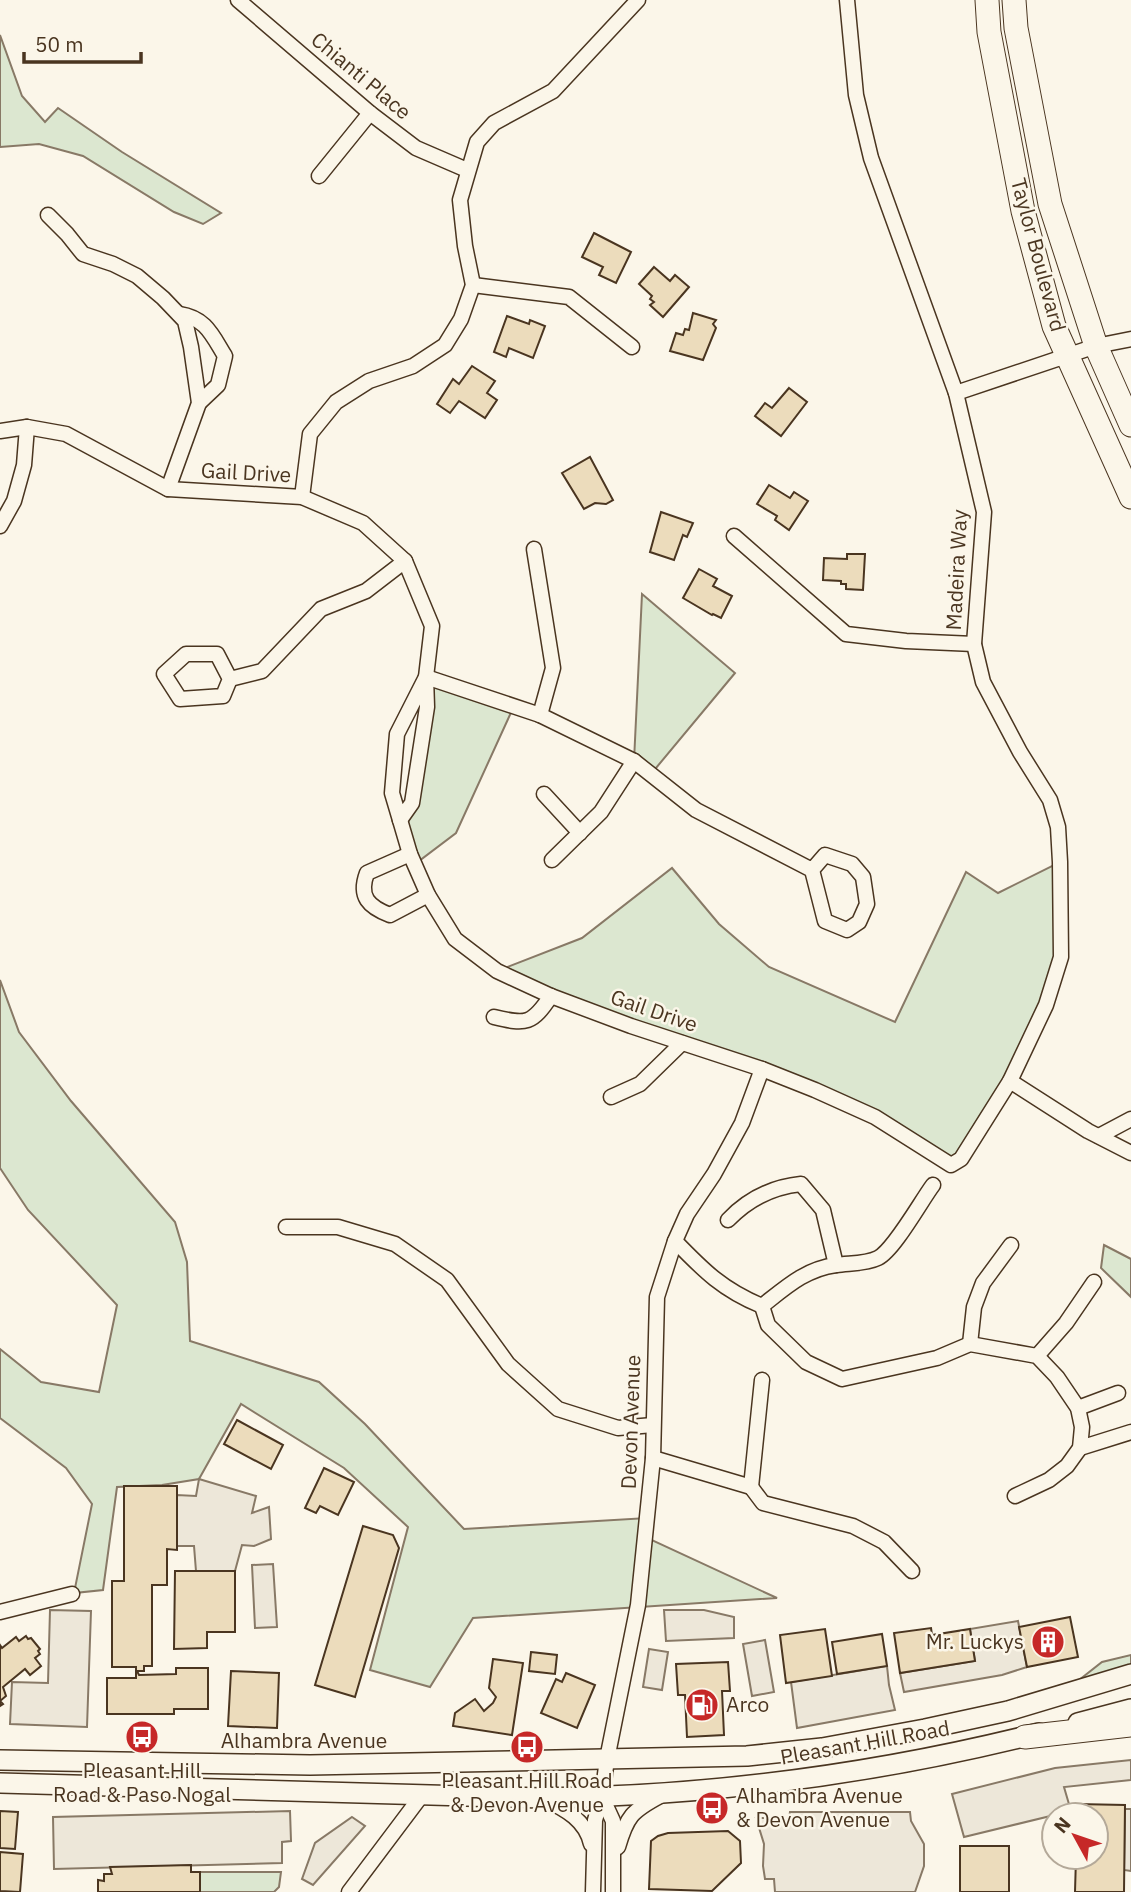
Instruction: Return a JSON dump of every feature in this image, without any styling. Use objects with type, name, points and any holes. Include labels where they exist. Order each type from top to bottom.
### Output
[{"type":"main road","name":"Taylor Boulevard","points":[[986,0],[989,32],[1023,211],[1054,326],[1131,497]]},
{"type":"main road","name":"Taylor Boulevard","points":[[1014,0],[1016,28],[1050,205],[1096,346],[1131,425]]},
{"type":"main road","name":"Pleasant Hill Road","points":[[607,1759],[747,1756],[822,1748],[1008,1711],[1131,1674]]},
{"type":"main road","name":"Pleasant Hill Road","points":[[602,1797],[664,1794],[846,1773],[1025,1737],[1131,1709]]},
{"type":"main road","points":[[1025,1737],[1131,1725]]},
{"type":"main road","name":"Alhambra Avenue","points":[[0,1760],[310,1765],[607,1759]]},
{"type":"main road","points":[[0,1783],[541,1798],[602,1797]]},
{"type":"street","name":"Chianti Place","points":[[238,0],[370,113],[416,148],[467,170]]},
{"type":"street","points":[[302,497],[310,435],[336,402],[369,381],[413,366],[445,345],[461,319],[473,285],[460,200],[477,142],[494,123],[553,91],[638,0]]},
{"type":"street","name":"Madeira Way","points":[[847,0],[856,95],[871,158],[956,393],[985,512],[974,644],[983,682],[1020,752],[1050,800],[1058,827],[1061,957],[1046,1005],[1010,1081],[961,1159]]},
{"type":"street","points":[[319,176],[370,113]]},
{"type":"street","points":[[48,215],[83,254],[137,276],[185,321],[200,403]]},
{"type":"street","points":[[473,285],[569,297],[632,347]]},
{"type":"street","points":[[168,489],[200,403],[218,385],[225,356],[206,326],[188,316],[178,314]]},
{"type":"street","points":[[956,393],[1096,346],[1131,339]]},
{"type":"street","points":[[0,526],[14,501],[23,465],[27,427]]},
{"type":"street","name":"Gail Drive","points":[[0,431],[27,427],[66,434],[168,489],[302,497],[363,523],[405,561],[432,626],[426,677],[427,707],[412,803],[400,820]]},
{"type":"street","points":[[734,536],[846,634],[906,641],[974,644]]},
{"type":"street","points":[[534,550],[553,667],[540,715]]},
{"type":"street","points":[[230,679],[262,671],[321,609],[366,591],[405,561]]},
{"type":"street","points":[[186,654],[217,654],[230,679],[223,696],[180,699],[164,674],[186,654]]},
{"type":"street","points":[[426,677],[540,715],[634,761],[696,810],[813,870],[825,921],[847,930],[859,922],[867,904],[863,877],[852,864],[825,855],[813,870]]},
{"type":"street","name":"Gail Drive","points":[[426,677],[397,734],[391,793],[410,854],[428,895],[455,939],[497,971],[551,996],[762,1069],[875,1117],[951,1166],[961,1159]]},
{"type":"street","points":[[552,860],[601,812],[634,761]]},
{"type":"street","points":[[544,794],[580,833]]},
{"type":"street","points":[[410,854],[367,873],[364,883],[366,900],[374,909],[390,915],[428,895]]},
{"type":"street","points":[[494,1017],[519,1023],[537,1016],[551,996]]},
{"type":"street","points":[[611,1097],[640,1084],[682,1043]]},
{"type":"street","name":"Devon Avenue","points":[[593,1892],[595,1820],[602,1797],[638,1605],[653,1458],[657,1297],[675,1241],[687,1214],[743,1123],[762,1069]]},
{"type":"street","points":[[1010,1081],[1088,1131],[1131,1153]]},
{"type":"street","points":[[1099,1136],[1131,1119]]},
{"type":"street","points":[[728,1220],[743,1204],[780,1186],[801,1184],[823,1210],[835,1265]]},
{"type":"street","points":[[762,1306],[803,1274],[835,1265],[878,1258],[897,1237],[933,1185]]},
{"type":"street","points":[[286,1227],[338,1227],[395,1244],[447,1280],[508,1364],[558,1409],[618,1428],[653,1425]]},
{"type":"street","points":[[675,1241],[701,1268],[733,1294],[762,1306],[768,1325],[806,1362],[842,1379],[937,1358],[970,1344],[1037,1356],[1057,1377],[1077,1408],[1083,1427],[1080,1448],[1067,1466],[1049,1479],[1015,1496]]},
{"type":"street","points":[[970,1344],[974,1307],[983,1283],[1011,1245]]},
{"type":"street","points":[[1037,1356],[1066,1323],[1094,1282]]},
{"type":"street","points":[[751,1487],[762,1380]]},
{"type":"street","points":[[1077,1408],[1118,1393]]},
{"type":"street","points":[[1080,1448],[1131,1432]]},
{"type":"street","points":[[653,1458],[751,1487],[763,1503],[853,1526],[884,1542],[912,1571]]},
{"type":"street","points":[[0,1612],[72,1594]]},
{"type":"street","name":"Devon Avenue","points":[[613,1862],[625,1822],[636,1809],[664,1794]]},
{"type":"street","points":[[349,1892],[422,1795]]},
{"type":"street","name":"Devon Avenue","points":[[602,1797],[613,1821],[613,1892]]},
{"type":"street","name":"Devon Avenue","points":[[541,1798],[563,1807],[577,1818],[589,1835],[595,1858]]},
{"type":"green space","points":[[0,35],[22,96],[45,122],[58,108],[122,152],[221,213],[203,224],[174,212],[83,156],[39,144],[0,147]]},
{"type":"green space","points":[[642,594],[735,673],[651,774],[634,761]]},
{"type":"green space","points":[[426,677],[514,706],[456,833],[415,864],[400,820],[412,803]]},
{"type":"green space","points":[[1060,862],[1061,957],[1010,1081],[951,1165],[875,1117],[497,971],[582,938],[672,868],[719,924],[769,967],[895,1022],[966,872],[998,893]]},
{"type":"green space","points":[[0,980],[19,1032],[71,1101],[175,1222],[187,1262],[190,1341],[319,1382],[365,1424],[464,1529],[647,1518],[645,1537],[777,1598],[473,1618],[430,1687],[370,1670],[408,1527],[344,1468],[241,1404],[199,1479],[162,1485],[117,1487],[103,1590],[74,1593],[92,1504],[66,1468],[0,1418],[0,1349],[41,1382],[99,1392],[117,1305],[28,1210],[0,1168]]},
{"type":"green space","points":[[1104,1245],[1131,1259],[1131,1297],[1101,1268]]},
{"type":"green space","points":[[1131,1655],[1131,1674],[1060,1695],[1102,1662]]},
{"type":"green space","points":[[200,1872],[281,1872],[279,1887],[274,1892],[200,1892]]},
{"type":"shaded area","points":[[199,1479],[256,1496],[252,1513],[269,1507],[271,1539],[254,1546],[242,1545],[235,1571],[196,1571],[194,1546],[177,1546],[177,1495],[196,1496]]},
{"type":"shaded area","points":[[273,1564],[277,1627],[255,1628],[252,1565]]},
{"type":"shaded area","points":[[50,1610],[91,1611],[87,1727],[10,1724],[12,1682],[48,1683]]},
{"type":"shaded area","points":[[664,1610],[704,1610],[734,1617],[734,1638],[666,1641]]},
{"type":"shaded area","points":[[1018,1621],[1027,1667],[1002,1675],[904,1692],[900,1673],[975,1661],[970,1629]]},
{"type":"shaded area","points":[[765,1640],[774,1692],[752,1696],[743,1644]]},
{"type":"shaded area","points":[[649,1649],[668,1652],[662,1690],[643,1687]]},
{"type":"shaded area","points":[[887,1666],[895,1710],[797,1728],[791,1682]]},
{"type":"shaded area","points":[[1131,1760],[1131,1780],[1064,1787],[1068,1801],[1040,1801],[1040,1819],[964,1837],[952,1794],[1055,1768]]},
{"type":"shaded area","points":[[1125,1809],[1131,1809],[1131,1871],[1124,1870]]},
{"type":"shaded area","points":[[290,1811],[291,1841],[282,1842],[282,1863],[54,1869],[53,1817]]},
{"type":"shaded area","points":[[790,1812],[910,1812],[911,1821],[924,1844],[924,1866],[915,1892],[775,1892],[774,1879],[765,1879],[764,1844],[756,1818],[789,1818]]},
{"type":"shaded area","points":[[352,1817],[365,1826],[313,1885],[302,1879],[315,1843]]},
{"type":"building","points":[[594,233],[631,252],[616,283],[599,275],[603,267],[582,257]]},
{"type":"building","points":[[654,267],[670,281],[675,275],[689,287],[663,317],[650,305],[654,302],[650,299],[652,296],[639,284]]},
{"type":"building","points":[[693,313],[716,320],[713,324],[716,328],[703,360],[670,351],[676,333],[683,335],[685,329],[689,330]]},
{"type":"building","points":[[507,316],[529,324],[530,320],[545,326],[533,358],[509,348],[506,357],[494,352]]},
{"type":"building","points":[[472,366],[495,381],[487,393],[497,400],[485,418],[459,401],[450,413],[437,404],[453,379],[459,384]]},
{"type":"building","points":[[789,388],[807,402],[781,436],[755,416],[765,403],[772,408]]},
{"type":"building","points":[[590,457],[613,500],[606,504],[595,503],[584,509],[562,473]]},
{"type":"building","points":[[769,485],[790,498],[794,492],[808,501],[789,530],[775,520],[777,516],[757,504]]},
{"type":"building","points":[[661,512],[693,523],[687,537],[683,535],[674,560],[650,552]]},
{"type":"building","points":[[847,554],[865,554],[863,590],[846,589],[846,584],[841,584],[841,581],[823,580],[824,558],[847,559]]},
{"type":"building","points":[[699,569],[717,579],[713,586],[732,596],[721,618],[683,598]]},
{"type":"building","points":[[237,1420],[283,1445],[271,1469],[224,1444]]},
{"type":"building","points":[[324,1468],[354,1482],[338,1515],[320,1506],[316,1513],[305,1508]]},
{"type":"building","points":[[124,1486],[177,1486],[177,1550],[167,1549],[167,1585],[152,1585],[152,1666],[144,1666],[144,1671],[137,1671],[139,1675],[176,1674],[176,1668],[208,1668],[208,1709],[174,1709],[174,1714],[107,1714],[107,1678],[136,1678],[136,1667],[112,1667],[112,1581],[124,1581]]},
{"type":"building","points":[[363,1526],[393,1535],[399,1548],[355,1697],[315,1685]]},
{"type":"building","points":[[175,1571],[235,1571],[235,1632],[207,1632],[207,1648],[174,1649]]},
{"type":"building","name":"Mr. Luckys","points":[[1070,1617],[1078,1657],[1027,1667],[1019,1627]]},
{"type":"building","points":[[931,1628],[932,1635],[970,1629],[975,1661],[900,1673],[894,1633]]},
{"type":"building","points":[[825,1629],[832,1676],[786,1683],[780,1635]]},
{"type":"building","points":[[882,1634],[887,1666],[837,1674],[832,1642]]},
{"type":"building","points":[[26,1636],[31,1638],[40,1649],[40,1654],[35,1658],[41,1666],[30,1675],[25,1669],[3,1687],[6,1696],[0,1701],[0,1645],[2,1648],[16,1637],[19,1641]]},
{"type":"building","points":[[531,1652],[557,1655],[555,1674],[529,1671]]},
{"type":"building","points":[[493,1659],[523,1663],[512,1735],[453,1726],[455,1713],[475,1699],[484,1711],[493,1703],[496,1697],[489,1688]]},
{"type":"building","points":[[728,1662],[730,1691],[722,1691],[724,1735],[687,1737],[685,1695],[678,1695],[676,1664]]},
{"type":"building","points":[[231,1671],[279,1673],[277,1728],[228,1726]]},
{"type":"building","points":[[566,1673],[595,1685],[577,1728],[541,1713],[556,1679],[562,1682]]},
{"type":"building","points":[[1110,1805],[1125,1805],[1124,1892],[1075,1892],[1076,1871],[1110,1871]]},
{"type":"building","points":[[0,1811],[18,1812],[15,1849],[0,1848]]},
{"type":"building","points":[[728,1831],[740,1841],[741,1863],[712,1891],[649,1889],[651,1841],[668,1833]]},
{"type":"building","points":[[960,1846],[1009,1846],[1009,1892],[960,1892]]},
{"type":"building","points":[[0,1852],[23,1854],[20,1892],[0,1891]]},
{"type":"building","points":[[191,1865],[191,1872],[200,1872],[200,1892],[98,1892],[98,1880],[104,1881],[104,1874],[112,1874],[110,1867]]},
{"type":"place","name":"Mr. Luckys","points":[[1048,1642]]},
{"type":"place","name":"Arco","points":[[702,1705]]},
{"type":"place","name":"Pleasant Hill Road & Paso Nogal","points":[[142,1737]]},
{"type":"place","name":"Pleasant Hill Road & Devon Avenue","points":[[527,1747]]},
{"type":"place","name":"Alhambra Avenue & Devon Avenue","points":[[712,1808]]}]
